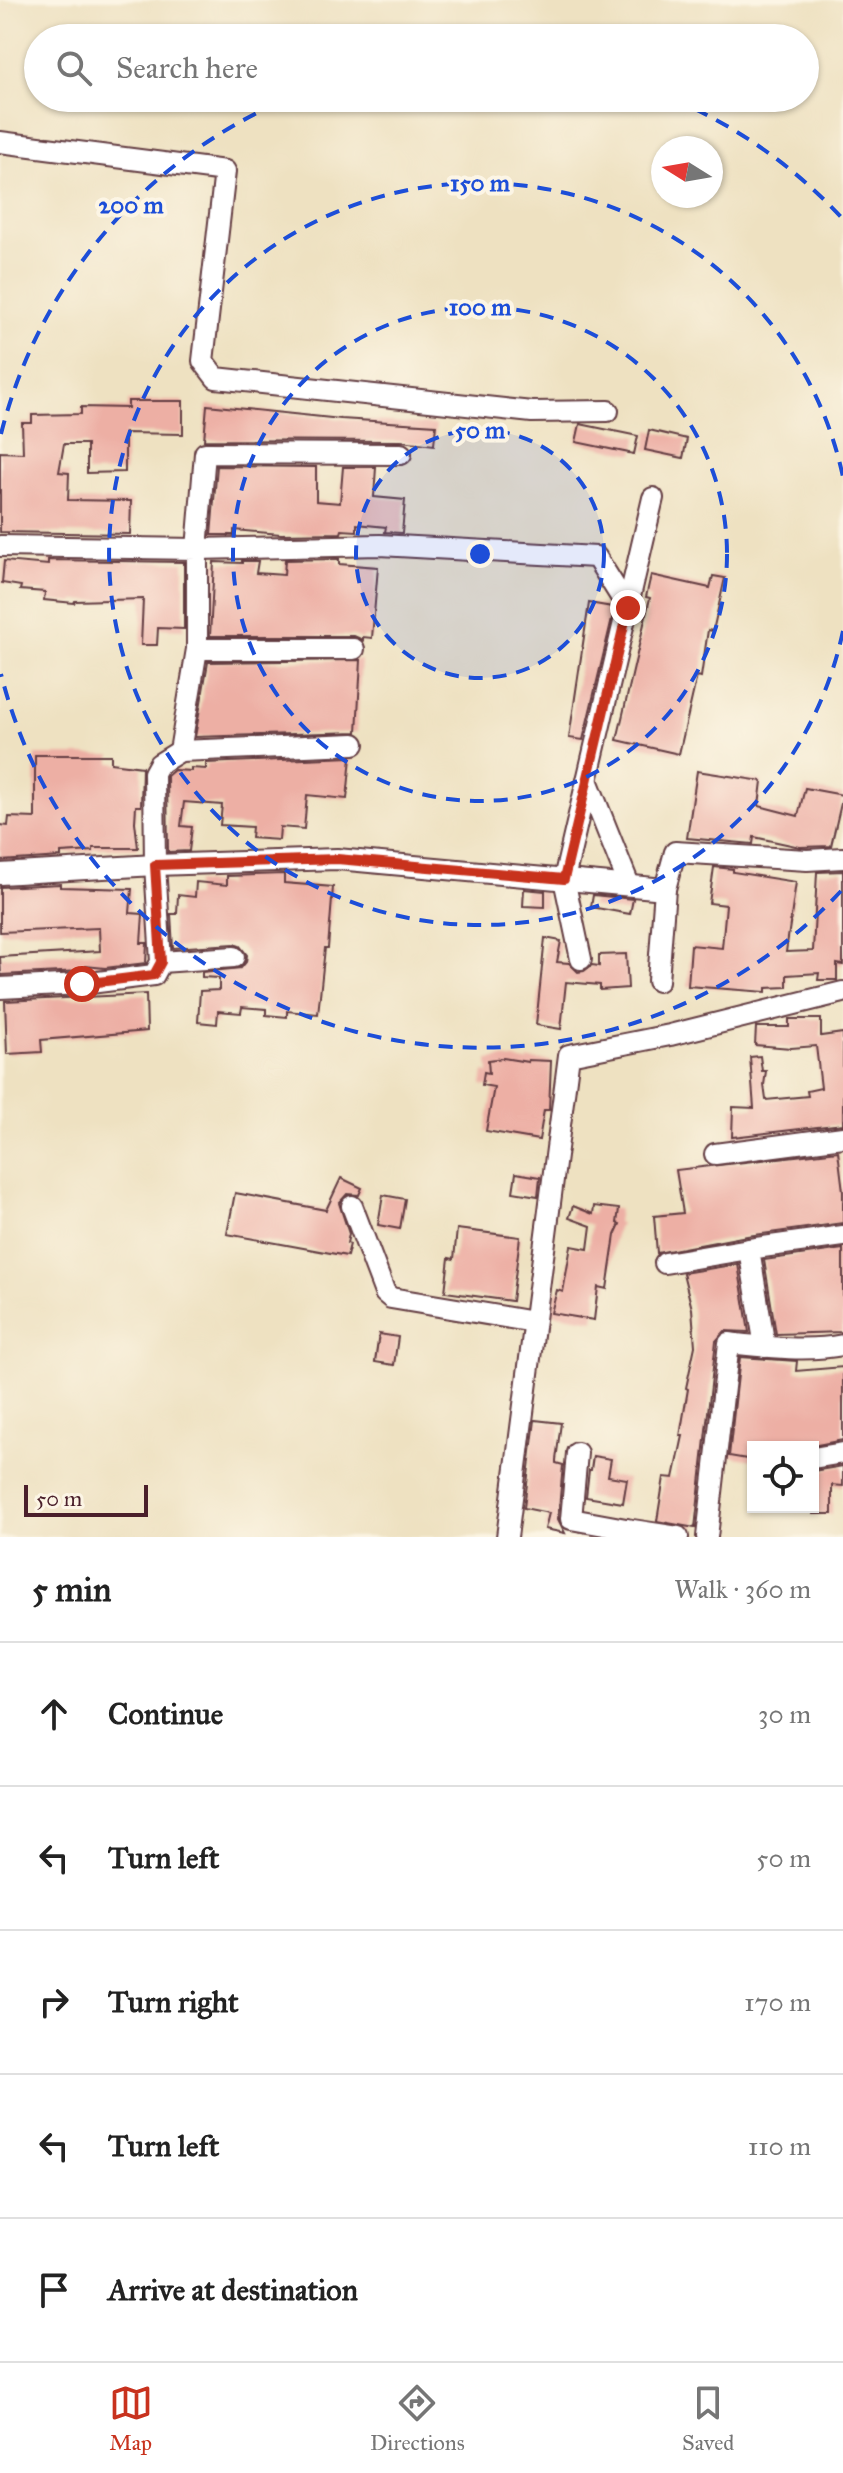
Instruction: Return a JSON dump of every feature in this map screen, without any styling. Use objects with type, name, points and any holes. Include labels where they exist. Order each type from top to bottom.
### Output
[{"type":"street","points":[[0,142],[225,171],[203,361],[216,378],[532,412],[608,411]]},
{"type":"street","points":[[180,751],[197,649],[197,549],[205,453],[401,454]]},
{"type":"street","points":[[581,959],[564,879],[653,498]]},
{"type":"street","points":[[0,546],[197,549],[380,545],[596,557],[628,608]]},
{"type":"street","points":[[197,649],[354,649]]},
{"type":"street","points":[[0,988],[154,975],[161,962],[155,865],[154,773],[159,764],[180,751],[354,744]]},
{"type":"street","points":[[587,780],[629,885]]},
{"type":"street","points":[[658,981],[665,889],[675,852],[807,860],[843,858]]},
{"type":"street","points":[[0,874],[337,859],[665,889]]},
{"type":"street","points":[[161,962],[234,957]]},
{"type":"street","points":[[507,1537],[569,1055],[670,1035],[843,992]]},
{"type":"street","points":[[715,1154],[843,1137]]},
{"type":"street","points":[[352,1206],[385,1293],[391,1298],[534,1322]]},
{"type":"street","points":[[665,1263],[843,1236]]},
{"type":"street","points":[[749,1249],[765,1347]]},
{"type":"street","points":[[707,1537],[729,1343],[765,1347],[843,1345]]},
{"type":"street","points":[[577,1453],[571,1519],[626,1533],[678,1537]]},
{"type":"street","points":[[819,1457],[843,1453]]},
{"type":"building","points":[[128,401],[183,401],[183,434],[125,433],[125,472],[87,473],[87,444],[64,444],[59,472],[69,473],[68,500],[131,501],[130,534],[0,532],[0,452],[23,453],[22,423],[32,423],[32,415],[81,414],[81,407],[128,408]]},
{"type":"building","points":[[207,405],[436,425],[434,445],[401,441],[204,440]]},
{"type":"building","points":[[580,424],[638,436],[634,454],[576,442]]},
{"type":"building","points":[[649,430],[687,439],[683,458],[645,450]]},
{"type":"building","points":[[217,466],[316,467],[316,501],[340,503],[343,467],[376,467],[374,497],[405,500],[402,533],[385,532],[386,527],[357,524],[357,531],[342,530],[341,533],[281,534],[234,530],[234,535],[211,535]]},
{"type":"building","points":[[339,559],[339,564],[378,567],[372,638],[210,636],[214,562],[258,561],[256,573],[284,575],[285,560]]},
{"type":"building","points":[[48,560],[184,562],[184,629],[158,628],[157,645],[141,645],[143,599],[74,603],[44,600],[45,592],[20,590],[21,586],[2,583],[4,561],[48,565]]},
{"type":"building","points":[[651,575],[710,588],[713,576],[725,578],[713,631],[708,630],[701,677],[697,676],[679,754],[617,740],[650,598],[646,597]]},
{"type":"building","points":[[589,603],[614,610],[583,740],[569,738]]},
{"type":"building","points":[[361,660],[357,732],[195,737],[208,662]]},
{"type":"building","points":[[35,755],[111,755],[111,763],[142,767],[141,806],[136,806],[135,822],[138,848],[93,848],[93,851],[61,853],[61,857],[0,861],[0,825],[8,826],[9,817],[35,818]]},
{"type":"building","points":[[351,757],[347,799],[307,795],[304,829],[280,827],[279,840],[251,838],[252,827],[220,825],[222,805],[184,802],[181,826],[192,827],[189,851],[168,852],[167,776],[174,770],[206,769],[206,763]]},
{"type":"building","points":[[697,771],[762,781],[759,806],[798,816],[805,788],[843,795],[831,846],[800,847],[754,837],[753,844],[687,838]]},
{"type":"building","points":[[714,867],[796,882],[786,952],[813,951],[817,872],[843,871],[843,965],[837,964],[837,980],[818,980],[819,973],[787,975],[787,987],[766,988],[766,992],[688,986],[691,945],[722,948],[726,905],[709,903]]},
{"type":"building","points":[[284,874],[284,883],[333,887],[318,1014],[287,1011],[287,1017],[266,1015],[266,1009],[242,1007],[241,1013],[218,1011],[217,1024],[198,1022],[200,991],[219,990],[219,978],[202,977],[202,972],[241,968],[247,955],[234,944],[173,948],[171,914],[177,914],[178,895],[195,897],[196,882],[227,885],[227,876]]},
{"type":"building","points":[[60,884],[60,887],[132,889],[130,913],[143,914],[141,943],[147,943],[146,963],[105,968],[86,966],[86,970],[81,971],[1,975],[0,957],[100,951],[99,928],[0,932],[0,887]]},
{"type":"building","points":[[524,889],[545,891],[545,907],[523,906]]},
{"type":"building","points":[[593,895],[633,899],[630,914],[591,907]]},
{"type":"building","points":[[545,938],[561,941],[557,962],[569,963],[578,972],[592,965],[599,966],[599,955],[626,954],[628,988],[600,990],[600,985],[566,982],[561,1029],[536,1025]]},
{"type":"building","points":[[146,994],[147,1031],[41,1040],[42,1052],[7,1054],[5,1001]]},
{"type":"building","points":[[789,1019],[821,1019],[821,1036],[843,1033],[843,1124],[732,1137],[733,1107],[754,1108],[750,1057],[760,1056],[762,1071],[766,1071],[766,1100],[808,1096],[807,1091],[821,1088],[816,1046],[791,1048],[755,1045],[756,1027],[789,1027]]},
{"type":"building","points":[[503,1058],[528,1062],[551,1061],[549,1110],[544,1110],[539,1140],[486,1131],[494,1087],[482,1085],[484,1072],[489,1073],[488,1060]]},
{"type":"building","points":[[838,1151],[843,1223],[747,1236],[657,1253],[654,1216],[683,1213],[676,1170]]},
{"type":"building","points":[[516,1173],[540,1177],[538,1196],[513,1192]]},
{"type":"building","points":[[341,1178],[362,1188],[359,1195],[347,1194],[339,1203],[349,1234],[347,1256],[227,1234],[235,1193],[326,1210]]},
{"type":"building","points":[[383,1195],[405,1199],[400,1229],[378,1225]]},
{"type":"building","points":[[573,1206],[593,1214],[594,1206],[619,1209],[617,1223],[620,1224],[615,1235],[607,1289],[598,1287],[594,1320],[551,1313],[557,1290],[563,1292],[571,1246],[588,1249],[591,1226],[569,1218]]},
{"type":"building","points":[[457,1229],[520,1237],[512,1301],[445,1292],[449,1258],[454,1259]]},
{"type":"building","points":[[843,1249],[843,1332],[776,1334],[764,1260]]},
{"type":"building","points":[[738,1264],[749,1332],[725,1331],[716,1341],[695,1528],[657,1521],[664,1477],[674,1478],[695,1346],[692,1309],[683,1273]]},
{"type":"building","points":[[379,1334],[398,1337],[394,1365],[375,1362]]},
{"type":"building","points":[[740,1357],[797,1361],[796,1371],[843,1367],[843,1440],[819,1445],[819,1441],[747,1441],[747,1459],[729,1456]]},
{"type":"building","points":[[535,1420],[561,1423],[556,1460],[556,1463],[563,1465],[558,1519],[565,1533],[545,1529],[549,1513],[524,1508]]},
{"type":"building","points":[[593,1456],[611,1459],[608,1476],[627,1479],[623,1503],[586,1497]]},
{"type":"building","points":[[843,1466],[843,1486],[832,1485],[832,1514],[813,1514],[819,1513],[819,1470]]},
{"type":"route","points":[[82,984],[154,975],[161,962],[155,865],[337,859],[564,879],[628,608]]}]
